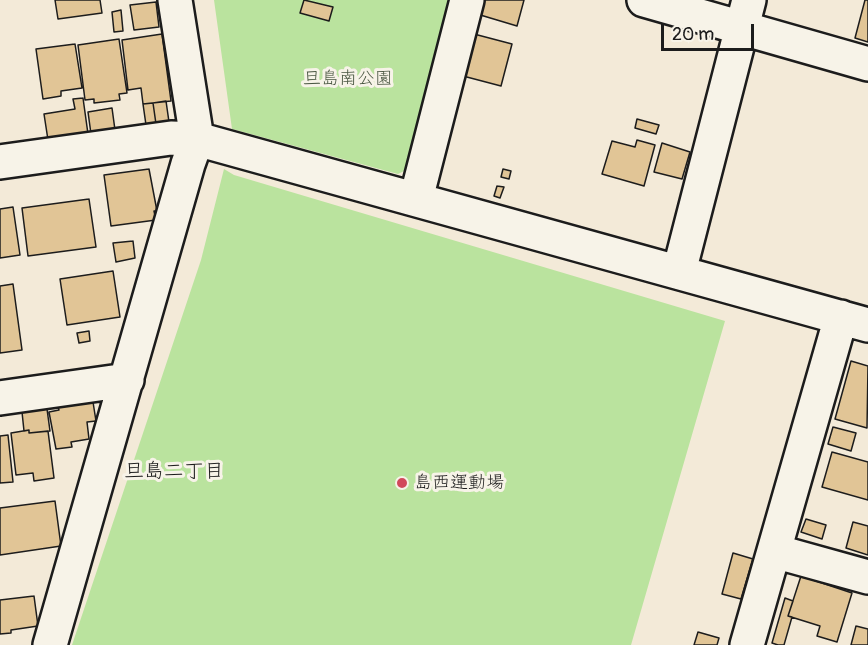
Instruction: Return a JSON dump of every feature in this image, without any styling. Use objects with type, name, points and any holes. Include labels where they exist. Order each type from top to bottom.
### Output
[{"type":"street","points":[[50,645],[197,139],[175,0]]},
{"type":"street","points":[[416,199],[467,0]]},
{"type":"street","points":[[644,0],[746,14],[868,64]]},
{"type":"street","points":[[678,272],[746,14]]},
{"type":"street","points":[[0,162],[171,138],[197,139],[854,321],[774,551],[747,645]]},
{"type":"street","points":[[0,398],[127,380]]},
{"type":"street","points":[[774,551],[868,577]]},
{"type":"green space","name":"旦島南公園","points":[[214,0],[451,0],[408,169],[398,174],[232,129]]},
{"type":"green space","name":"島西運動場","points":[[224,169],[234,175],[725,321],[631,645],[72,645],[201,260]]},
{"type":"building","points":[[55,0],[100,0],[102,13],[58,19]]},
{"type":"building","points":[[304,0],[333,7],[329,21],[300,13]]},
{"type":"building","points":[[481,0],[524,0],[517,26],[477,14]]},
{"type":"building","points":[[865,0],[868,0],[868,42],[855,38]]},
{"type":"building","points":[[156,2],[159,27],[134,30],[130,5]]},
{"type":"building","points":[[121,10],[123,31],[114,32],[112,12]]},
{"type":"building","points":[[162,34],[171,101],[143,104],[141,88],[128,90],[122,40]]},
{"type":"building","points":[[474,34],[512,44],[501,86],[463,76]]},
{"type":"building","points":[[119,39],[127,93],[119,94],[120,100],[94,103],[94,99],[85,100],[78,45]]},
{"type":"building","points":[[75,44],[82,88],[61,91],[61,96],[43,99],[36,49]]},
{"type":"building","points":[[83,98],[88,134],[48,140],[44,114],[75,109],[73,99]]},
{"type":"building","points":[[166,101],[169,122],[156,124],[153,103]]},
{"type":"building","points":[[153,103],[156,124],[146,125],[143,104]]},
{"type":"building","points":[[112,108],[115,130],[91,134],[88,112]]},
{"type":"building","points":[[637,119],[659,125],[656,134],[635,128]]},
{"type":"building","points":[[637,140],[655,145],[644,186],[602,174],[612,141],[635,147]]},
{"type":"building","points":[[662,143],[690,152],[682,179],[654,172]]},
{"type":"building","points":[[149,169],[157,211],[154,211],[156,220],[111,226],[104,175]]},
{"type":"building","points":[[503,169],[511,171],[509,179],[501,177]]},
{"type":"building","points":[[497,186],[504,187],[500,198],[494,196]]},
{"type":"building","points":[[89,199],[96,247],[28,256],[22,208]]},
{"type":"building","points":[[13,207],[20,255],[0,258],[0,209]]},
{"type":"building","points":[[133,241],[135,258],[116,262],[113,243]]},
{"type":"building","points":[[113,271],[120,317],[67,325],[60,279]]},
{"type":"building","points":[[13,284],[22,350],[0,353],[0,286]]},
{"type":"building","points":[[89,331],[90,341],[79,343],[77,333]]},
{"type":"building","points":[[851,361],[868,366],[867,428],[835,419]]},
{"type":"building","points":[[93,402],[96,421],[87,422],[89,439],[71,442],[72,447],[56,449],[49,412],[59,410],[58,407]]},
{"type":"building","points":[[47,409],[50,431],[29,433],[29,430],[24,431],[22,412]]},
{"type":"building","points":[[833,427],[856,433],[851,451],[828,444]]},
{"type":"building","points":[[29,430],[29,433],[48,431],[54,478],[34,481],[33,473],[16,475],[11,433]]},
{"type":"building","points":[[8,435],[13,482],[0,483],[0,436]]},
{"type":"building","points":[[832,452],[868,462],[868,500],[822,487]]},
{"type":"building","points":[[55,501],[61,546],[0,555],[0,508]]},
{"type":"building","points":[[806,519],[826,525],[822,539],[801,532]]},
{"type":"building","points":[[853,522],[868,526],[868,555],[846,548]]},
{"type":"building","points":[[733,553],[753,559],[741,599],[722,594]]},
{"type":"building","points":[[801,576],[852,593],[837,642],[817,636],[820,626],[788,616]]},
{"type":"building","points":[[34,596],[38,626],[0,634],[0,600]]},
{"type":"building","points":[[785,598],[793,601],[788,616],[792,617],[784,645],[778,645],[772,643]]},
{"type":"building","points":[[856,626],[868,629],[868,645],[851,645]]},
{"type":"building","points":[[698,632],[719,638],[717,645],[694,645]]},
{"type":"place","name":"島西運動場","points":[[402,483]]},
{"type":"district","name":"旦島二丁目","points":[[174,472]]}]
